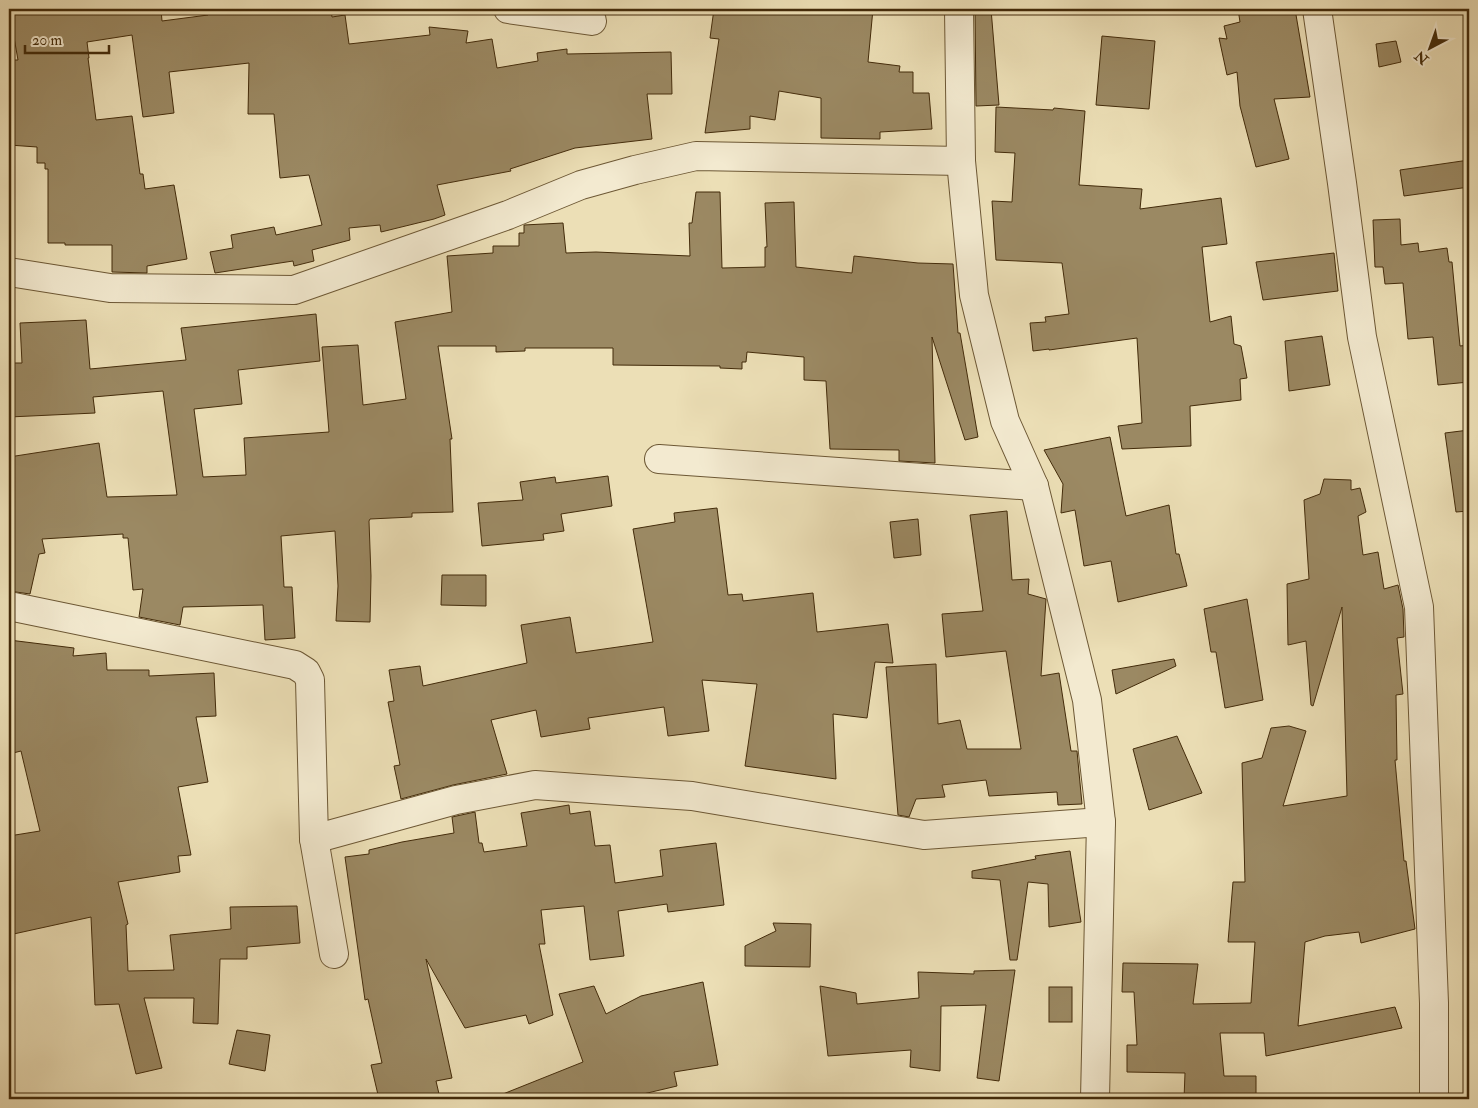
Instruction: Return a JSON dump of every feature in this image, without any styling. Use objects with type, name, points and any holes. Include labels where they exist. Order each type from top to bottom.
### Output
[{"type":"street","points":[[508,9],[592,21]]},
{"type":"street","points":[[960,9],[961,161],[974,295],[1005,421],[1034,486],[1087,700],[1101,822],[1095,1099]]},
{"type":"street","points":[[1317,9],[1362,338],[1419,607],[1434,1003],[1434,1099]]},
{"type":"street","points":[[9,272],[110,288],[294,290],[508,215],[581,185],[696,156],[961,161]]},
{"type":"street","points":[[659,459],[1034,486]]},
{"type":"street","points":[[9,606],[302,668],[310,680],[314,839],[334,954]]},
{"type":"street","points":[[314,839],[456,800],[535,785],[692,796],[924,835],[1101,822]]},
{"type":"building","points":[[9,9],[161,9],[162,21],[208,15],[207,9],[302,9],[302,12],[331,9],[332,17],[345,15],[349,44],[430,35],[429,27],[468,31],[466,43],[492,39],[497,68],[538,61],[537,53],[567,49],[567,54],[671,52],[672,94],[647,94],[652,139],[575,148],[510,169],[511,171],[437,185],[445,215],[381,232],[380,225],[349,228],[350,240],[312,250],[314,261],[294,266],[293,261],[215,273],[210,252],[233,248],[231,235],[274,227],[276,235],[322,225],[309,175],[280,178],[274,114],[248,114],[249,63],[169,72],[174,113],[143,117],[132,35],[87,42],[96,120],[132,116],[140,174],[143,174],[145,189],[174,185],[187,259],[147,266],[147,273],[112,272],[112,245],[48,243],[48,169],[45,169],[45,163],[37,163],[37,147],[9,145],[9,60],[18,60]]},
{"type":"building","points":[[714,9],[873,9],[868,62],[900,66],[899,72],[913,72],[913,93],[929,93],[932,129],[880,132],[880,139],[821,138],[821,98],[779,91],[775,120],[750,116],[750,129],[705,133],[719,39],[710,38]]},
{"type":"building","points":[[975,9],[991,9],[999,105],[976,106]]},
{"type":"building","points":[[1238,9],[1295,9],[1310,97],[1274,99],[1289,159],[1256,167],[1240,106],[1237,72],[1227,75],[1219,38],[1227,39],[1224,26],[1240,22]]},
{"type":"building","points":[[1102,36],[1155,41],[1149,109],[1096,105]]},
{"type":"building","points":[[1396,41],[1401,62],[1379,67],[1376,44]]},
{"type":"building","points":[[996,107],[1053,110],[1054,108],[1085,111],[1079,185],[1142,189],[1140,209],[1221,198],[1227,244],[1202,247],[1210,322],[1231,316],[1234,344],[1241,346],[1247,378],[1240,379],[1241,400],[1190,406],[1191,446],[1122,449],[1118,426],[1142,423],[1137,338],[1033,351],[1030,323],[1046,322],[1045,317],[1069,314],[1062,263],[996,260],[992,201],[1012,202],[1015,153],[995,152]]},
{"type":"building","points":[[1469,160],[1469,187],[1404,196],[1400,170]]},
{"type":"building","points":[[696,192],[720,192],[722,268],[765,267],[765,247],[767,247],[765,203],[794,202],[796,267],[852,273],[854,256],[918,263],[953,264],[958,333],[960,333],[978,437],[965,440],[932,337],[935,463],[899,461],[899,450],[830,449],[826,381],[804,380],[804,357],[747,352],[746,362],[742,362],[742,369],[720,368],[720,366],[613,365],[613,348],[525,348],[525,351],[496,352],[496,346],[438,346],[452,439],[450,439],[453,512],[412,513],[412,517],[370,519],[370,622],[336,621],[338,586],[335,531],[281,536],[284,587],[292,587],[295,638],[265,640],[263,605],[183,607],[180,625],[139,617],[143,589],[133,590],[128,538],[123,538],[123,534],[42,539],[45,553],[39,554],[30,594],[9,591],[9,457],[99,443],[107,497],[177,495],[163,391],[93,397],[95,413],[9,417],[9,363],[22,363],[20,323],[86,320],[90,369],[186,360],[181,328],[316,314],[320,361],[238,370],[242,404],[194,409],[203,477],[246,475],[244,438],[329,432],[322,347],[358,345],[363,405],[406,399],[395,322],[452,312],[447,256],[493,253],[493,246],[519,246],[519,233],[524,233],[524,225],[563,223],[566,253],[596,252],[690,256],[689,223],[692,223]]},
{"type":"building","points":[[1400,219],[1401,245],[1418,243],[1419,252],[1447,248],[1449,262],[1452,262],[1460,346],[1469,345],[1469,382],[1438,385],[1433,337],[1408,339],[1403,283],[1385,284],[1383,267],[1375,267],[1373,220]]},
{"type":"building","points":[[1334,253],[1338,291],[1263,300],[1256,262]]},
{"type":"building","points":[[1322,336],[1330,385],[1289,391],[1285,341]]},
{"type":"building","points":[[1469,430],[1469,511],[1456,512],[1445,433]]},
{"type":"building","points":[[1110,437],[1126,516],[1169,505],[1176,554],[1179,554],[1187,586],[1118,602],[1111,561],[1084,566],[1075,510],[1061,513],[1063,484],[1044,450]]},
{"type":"building","points":[[608,476],[612,506],[561,514],[564,531],[543,534],[544,540],[482,546],[478,503],[523,500],[520,482],[555,477],[556,483]]},
{"type":"building","points":[[1324,479],[1351,480],[1351,490],[1360,488],[1366,512],[1358,516],[1363,555],[1378,552],[1384,589],[1398,585],[1403,609],[1404,637],[1397,638],[1403,694],[1396,695],[1397,760],[1395,760],[1404,861],[1406,861],[1415,929],[1361,943],[1359,932],[1325,936],[1305,942],[1298,1026],[1395,1007],[1402,1028],[1266,1056],[1264,1033],[1220,1033],[1224,1076],[1256,1076],[1256,1099],[1184,1099],[1185,1073],[1127,1072],[1127,1045],[1137,1045],[1134,992],[1122,992],[1123,963],[1198,964],[1193,1004],[1251,1003],[1255,942],[1228,942],[1233,882],[1245,882],[1242,763],[1262,758],[1271,728],[1289,726],[1306,731],[1283,806],[1347,796],[1342,607],[1313,706],[1311,705],[1306,641],[1288,645],[1287,584],[1309,579],[1304,500],[1320,494]]},
{"type":"building","points":[[717,508],[728,595],[742,594],[743,601],[813,593],[817,632],[888,624],[893,663],[875,662],[867,718],[833,714],[836,779],[745,766],[757,684],[702,680],[709,731],[668,736],[664,707],[588,718],[590,729],[541,737],[536,710],[491,720],[507,774],[453,785],[401,799],[394,766],[400,765],[388,702],[394,701],[389,670],[420,666],[423,686],[527,663],[521,625],[570,617],[576,653],[653,642],[633,529],[675,522],[674,513]]},
{"type":"building","points":[[1007,511],[1012,580],[1029,579],[1028,594],[1046,599],[1041,676],[1059,673],[1071,751],[1077,751],[1082,804],[1058,805],[1057,792],[989,796],[986,780],[942,785],[945,797],[916,799],[909,817],[898,815],[886,667],[936,664],[938,724],[960,720],[967,749],[1021,749],[1006,651],[946,657],[942,614],[983,611],[970,515]]},
{"type":"building","points":[[918,519],[921,555],[894,558],[890,522]]},
{"type":"building","points":[[442,575],[486,575],[486,606],[441,605]]},
{"type":"building","points":[[1247,599],[1263,700],[1225,708],[1216,652],[1211,652],[1204,609]]},
{"type":"building","points":[[9,640],[74,648],[73,656],[106,653],[107,670],[149,670],[149,676],[214,673],[216,716],[196,717],[208,782],[178,787],[191,855],[178,856],[180,872],[118,882],[128,924],[126,925],[128,971],[174,970],[170,935],[231,929],[230,907],[297,906],[300,943],[247,947],[247,959],[220,959],[218,1024],[193,1023],[194,998],[144,998],[162,1068],[136,1074],[119,1004],[95,1005],[91,917],[9,935],[9,836],[40,831],[21,751],[9,754]]},
{"type":"building","points":[[1174,659],[1176,666],[1116,694],[1112,670]]},
{"type":"building","points":[[1177,736],[1202,793],[1149,810],[1133,749]]},
{"type":"building","points":[[569,805],[570,814],[590,811],[595,846],[610,845],[615,883],[663,876],[660,850],[716,843],[724,905],[668,912],[667,904],[618,911],[624,956],[590,960],[584,906],[541,910],[545,944],[539,944],[553,1015],[529,1024],[526,1015],[465,1028],[426,959],[452,1078],[436,1081],[439,1094],[409,1099],[379,1099],[371,1065],[382,1063],[368,999],[365,1000],[345,857],[369,854],[369,850],[402,842],[454,833],[452,817],[475,812],[479,843],[482,843],[484,852],[527,846],[521,813]]},
{"type":"building","points":[[1070,851],[1081,922],[1049,927],[1048,884],[1028,882],[1017,960],[1010,960],[1000,880],[972,878],[972,871],[1036,859],[1035,856]]},
{"type":"building","points":[[773,923],[811,924],[810,967],[745,966],[745,946],[776,931]]},
{"type":"building","points":[[1015,970],[999,1081],[977,1078],[986,1005],[941,1006],[940,1071],[910,1067],[911,1050],[828,1056],[820,986],[856,993],[857,1004],[919,998],[918,972],[974,974],[974,971]]},
{"type":"building","points":[[703,982],[718,1065],[674,1072],[677,1086],[622,1099],[493,1099],[583,1062],[559,994],[594,986],[606,1014],[641,996]]},
{"type":"building","points":[[1049,987],[1072,987],[1072,1022],[1049,1022]]},
{"type":"building","points":[[237,1030],[270,1035],[265,1071],[229,1064]]}]
